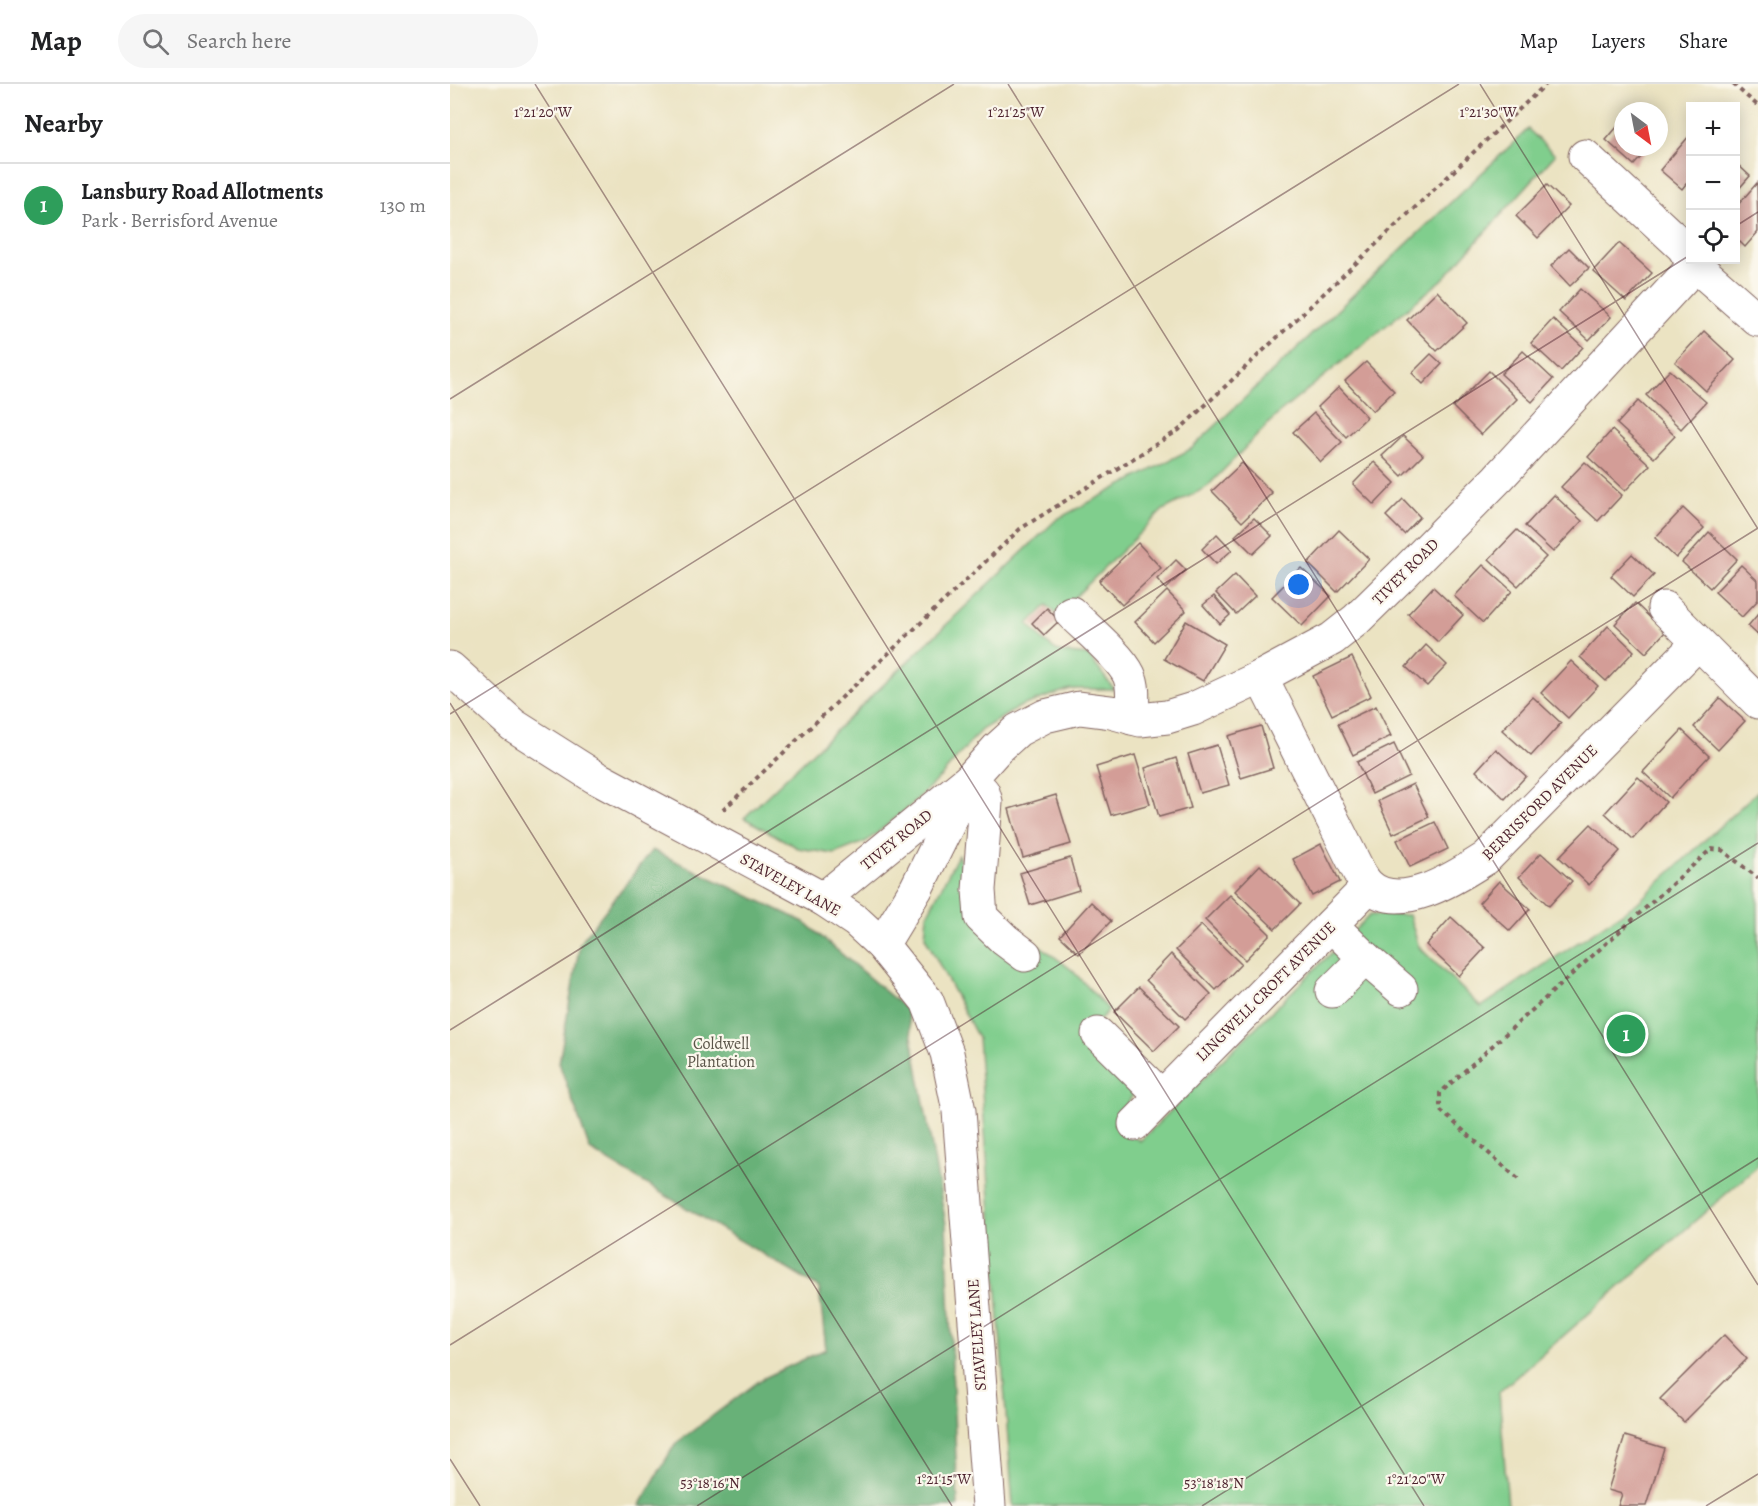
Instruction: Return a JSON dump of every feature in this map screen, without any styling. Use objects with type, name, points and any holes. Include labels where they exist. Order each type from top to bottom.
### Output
[{"type":"street","points":[[1585,156],[1686,252]]},
{"type":"street","name":"TIVEY ROAD","points":[[822,899],[970,779],[1018,730],[1045,716],[1079,708],[1111,712],[1140,720],[1167,717],[1194,709],[1332,639],[1356,620],[1498,478],[1689,264]]},
{"type":"street","points":[[1695,264],[1758,320]]},
{"type":"street","points":[[1664,608],[1752,696]]},
{"type":"street","points":[[1071,613],[1121,663],[1130,676],[1132,718]]},
{"type":"street","name":"BERRISFORD AVENUE","points":[[1369,886],[1382,893],[1398,896],[1425,893],[1486,858],[1698,643]]},
{"type":"street","name":"STAVELEY LANE","points":[[450,668],[513,725],[595,777],[822,899],[856,921],[882,945],[927,1001],[947,1053],[959,1111],[989,1506]]},
{"type":"street","points":[[1261,677],[1360,874],[1369,886]]},
{"type":"street","points":[[970,779],[983,792],[986,802],[980,890],[981,917],[1025,955]]},
{"type":"street","name":"TIVEY ROAD","points":[[882,945],[916,889],[970,779]]},
{"type":"street","name":"LINGWELL CROFT AVENUE","points":[[1134,1124],[1369,886]]},
{"type":"street","points":[[1331,924],[1401,989]]},
{"type":"street","points":[[1332,991],[1365,958]]},
{"type":"street","points":[[1098,1034],[1162,1097]]},
{"type":"path","points":[[698,833],[1020,529],[1179,430],[1546,84]]},
{"type":"path","points":[[1733,84],[1758,106]]},
{"type":"path","points":[[1518,1179],[1440,1110],[1440,1093],[1711,849],[1722,850],[1758,878]]},
{"type":"green space","points":[[1528,129],[1555,155],[1442,280],[1278,414],[1207,487],[1163,510],[1057,615],[1047,605],[1028,624],[1044,641],[1059,652],[1088,655],[1114,689],[1070,689],[1021,706],[981,730],[942,775],[910,806],[867,841],[834,854],[798,848],[744,818],[1057,519],[1191,449]]},
{"type":"green space","points":[[1758,791],[1758,1166],[1499,1392],[1508,1506],[1013,1506],[978,1038],[925,937],[927,915],[958,855],[972,894],[1072,970],[1109,1010],[1080,1039],[1134,1093],[1114,1124],[1140,1141],[1370,915],[1409,915],[1419,947],[1481,1007],[1637,903]]},
{"type":"green space","name":"Coldwell Plantation","points":[[652,850],[804,922],[907,1010],[946,1224],[958,1506],[639,1506],[675,1444],[762,1379],[826,1349],[819,1288],[590,1150],[559,1063],[580,943]]},
{"type":"building","points":[[1614,131],[1614,147],[1606,140]]},
{"type":"building","points":[[1686,140],[1686,184],[1682,189],[1660,170]]},
{"type":"building","points":[[1624,156],[1642,156],[1634,165]]},
{"type":"building","points":[[1740,167],[1750,176],[1740,187]]},
{"type":"building","points":[[1757,183],[1758,232],[1745,247],[1740,242],[1740,202]]},
{"type":"building","points":[[1547,185],[1569,206],[1538,238],[1516,216]]},
{"type":"building","points":[[1619,243],[1652,273],[1626,301],[1593,271]]},
{"type":"building","points":[[1569,248],[1589,268],[1570,286],[1551,266]]},
{"type":"building","points":[[1580,289],[1611,317],[1589,340],[1559,312]]},
{"type":"building","points":[[1437,291],[1467,323],[1437,351],[1407,320]]},
{"type":"building","points":[[1553,319],[1583,347],[1561,371],[1531,343]]},
{"type":"building","points":[[1704,331],[1735,360],[1706,391],[1675,362]]},
{"type":"building","points":[[1523,351],[1553,379],[1532,402],[1501,374]]},
{"type":"building","points":[[1431,354],[1442,364],[1423,384],[1412,373]]},
{"type":"building","points":[[1366,362],[1394,391],[1373,411],[1345,381]]},
{"type":"building","points":[[1670,370],[1706,402],[1681,429],[1646,395]]},
{"type":"building","points":[[1489,371],[1517,399],[1481,435],[1453,407]]},
{"type":"building","points":[[1339,387],[1367,417],[1346,437],[1318,407]]},
{"type":"building","points":[[1638,401],[1675,436],[1654,458],[1617,424]]},
{"type":"building","points":[[1314,413],[1342,442],[1321,462],[1293,432]]},
{"type":"building","points":[[1612,430],[1650,465],[1625,491],[1588,457]]},
{"type":"building","points":[[1403,436],[1423,455],[1402,476],[1382,456]]},
{"type":"building","points":[[1374,462],[1395,483],[1374,505],[1353,484]]},
{"type":"building","points":[[1585,462],[1622,495],[1598,521],[1561,487]]},
{"type":"building","points":[[1242,463],[1272,493],[1242,522],[1212,491]]},
{"type":"building","points":[[1554,495],[1582,521],[1553,552],[1525,526]]},
{"type":"building","points":[[1403,499],[1420,517],[1404,534],[1386,516]]},
{"type":"building","points":[[1683,508],[1704,528],[1676,558],[1655,538]]},
{"type":"building","points":[[1254,518],[1272,536],[1253,554],[1235,536]]},
{"type":"building","points":[[1339,530],[1369,559],[1337,592],[1308,563]]},
{"type":"building","points":[[1517,530],[1546,557],[1518,586],[1489,559]]},
{"type":"building","points":[[1709,532],[1737,559],[1710,588],[1682,562]]},
{"type":"building","points":[[1217,534],[1232,550],[1216,564],[1202,549]]},
{"type":"building","points":[[1138,543],[1161,568],[1122,605],[1099,581]]},
{"type":"building","points":[[1632,554],[1654,575],[1633,597],[1611,576]]},
{"type":"building","points":[[1176,560],[1186,570],[1166,589],[1157,579]]},
{"type":"building","points":[[1483,565],[1512,591],[1483,623],[1454,596]]},
{"type":"building","points":[[1741,565],[1758,581],[1758,600],[1742,617],[1715,592]]},
{"type":"building","points":[[1301,568],[1331,596],[1302,626],[1272,597]]},
{"type":"building","points":[[1235,575],[1255,596],[1236,614],[1216,593]]},
{"type":"building","points":[[1433,587],[1463,615],[1438,642],[1408,614]]},
{"type":"building","points":[[1167,591],[1186,611],[1154,642],[1135,622]]},
{"type":"building","points":[[1214,596],[1230,615],[1220,624],[1203,605]]},
{"type":"building","points":[[1635,603],[1665,632],[1646,653],[1615,624]]},
{"type":"building","points":[[1047,608],[1059,621],[1044,635],[1032,623]]},
{"type":"building","points":[[1758,614],[1758,635],[1748,626]]},
{"type":"building","points":[[1186,621],[1225,644],[1203,681],[1164,659]]},
{"type":"building","points":[[1608,626],[1634,651],[1606,681],[1580,657]]},
{"type":"building","points":[[1426,645],[1447,665],[1427,686],[1406,667]]},
{"type":"building","points":[[1352,657],[1371,696],[1332,715],[1313,676]]},
{"type":"building","points":[[1571,661],[1598,686],[1568,718],[1541,693]]},
{"type":"building","points":[[1533,697],[1561,723],[1531,756],[1502,730]]},
{"type":"building","points":[[1720,698],[1745,721],[1718,750],[1694,727]]},
{"type":"building","points":[[1376,706],[1391,736],[1353,755],[1338,724]]},
{"type":"building","points":[[1261,726],[1273,768],[1241,778],[1228,736]]},
{"type":"building","points":[[1682,730],[1709,756],[1670,798],[1643,772]]},
{"type":"building","points":[[1394,744],[1409,776],[1372,794],[1357,762]]},
{"type":"building","points":[[1217,745],[1229,785],[1200,793],[1188,754]]},
{"type":"building","points":[[1496,749],[1526,776],[1505,799],[1476,771]]},
{"type":"building","points":[[1135,755],[1150,804],[1111,815],[1096,767]]},
{"type":"building","points":[[1176,758],[1191,808],[1159,817],[1145,768]]},
{"type":"building","points":[[1638,777],[1666,802],[1633,839],[1605,813]]},
{"type":"building","points":[[1413,784],[1429,817],[1393,834],[1378,801]]},
{"type":"building","points":[[1056,795],[1071,844],[1023,858],[1009,809]]},
{"type":"building","points":[[1435,822],[1448,849],[1410,867],[1397,840]]},
{"type":"building","points":[[1591,824],[1620,851],[1589,885],[1559,857]]},
{"type":"building","points":[[1321,844],[1340,882],[1312,896],[1293,859]]},
{"type":"building","points":[[1541,853],[1572,881],[1549,906],[1519,877]]},
{"type":"building","points":[[1070,858],[1079,890],[1030,905],[1020,873]]},
{"type":"building","points":[[1260,865],[1300,904],[1275,929],[1235,891]]},
{"type":"building","points":[[1499,881],[1530,909],[1510,931],[1479,903]]},
{"type":"building","points":[[1230,895],[1270,934],[1245,960],[1205,920]]},
{"type":"building","points":[[1091,902],[1111,921],[1079,954],[1060,936]]},
{"type":"building","points":[[1451,917],[1485,948],[1459,976],[1426,945]]},
{"type":"building","points":[[1201,925],[1241,964],[1216,990],[1176,950]]},
{"type":"building","points":[[1171,954],[1211,994],[1185,1019],[1146,980]]},
{"type":"building","points":[[1139,987],[1179,1026],[1154,1051],[1114,1012]]},
{"type":"building","points":[[1724,1335],[1747,1359],[1684,1422],[1660,1399]]},
{"type":"building","points":[[1625,1436],[1664,1448],[1646,1506],[1618,1506],[1622,1494],[1608,1490]]},
{"type":"place","name":"Lansbury Road Allotments","points":[[1626,1034]]}]
